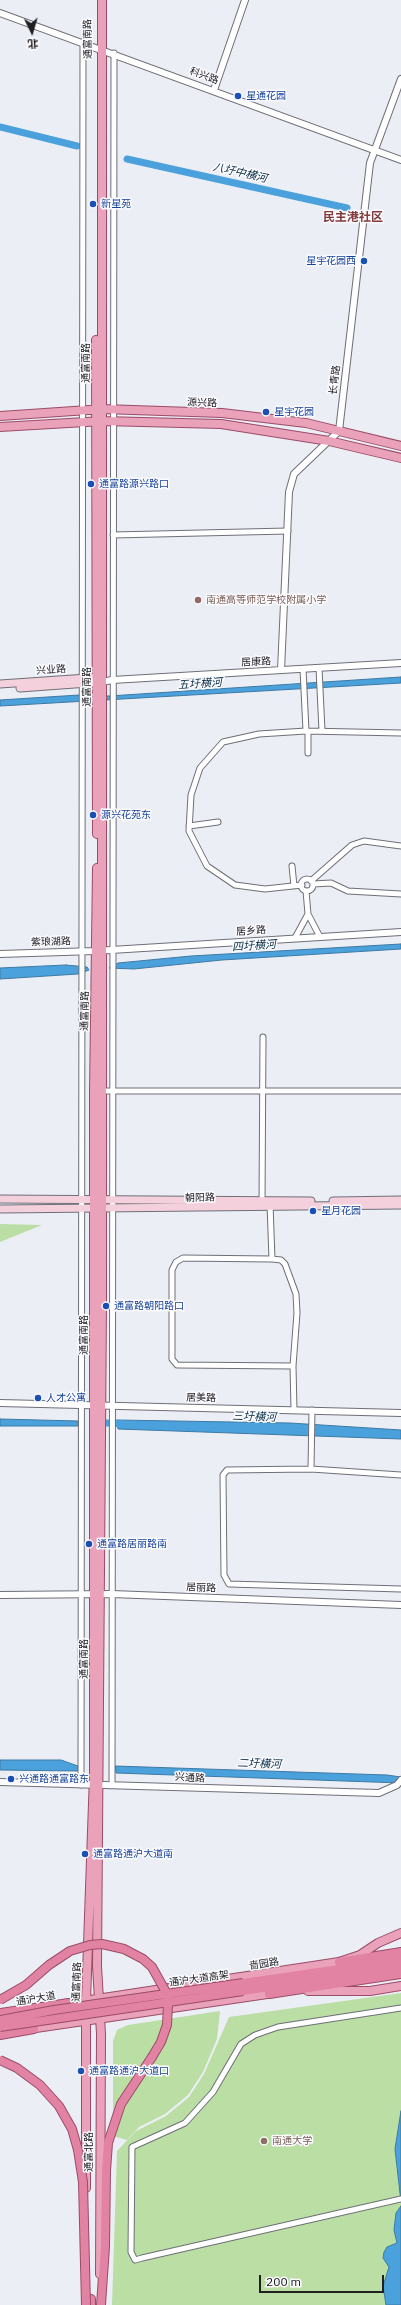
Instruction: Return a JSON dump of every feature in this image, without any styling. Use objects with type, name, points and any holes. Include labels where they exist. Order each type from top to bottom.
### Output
[{"type":"highway","points":[[0,2000],[26,1984],[49,1965],[70,1951],[90,1945],[102,1944],[124,1948],[143,1959],[158,1975],[167,1994],[168,2014],[165,2034],[157,2049],[121,2104],[108,2143],[101,2305]]},
{"type":"highway","points":[[339,1962],[401,1952]]},
{"type":"highway","name":"通沪大道高架","points":[[1,2034],[243,1987],[401,1960]]},
{"type":"highway","name":"通沪大道高架","points":[[0,2020],[62,2009],[401,1968]]},
{"type":"highway","points":[[269,1994],[401,1974]]},
{"type":"highway","points":[[0,2012],[69,2003]]},
{"type":"highway","points":[[1,2034],[34,2029]]},
{"type":"highway","points":[[0,2060],[17,2068],[40,2085],[59,2106],[72,2129],[78,2150],[83,2182],[88,2304]]},
{"type":"main road","name":"通富南路","points":[[98,0],[101,48]]},
{"type":"main road","name":"通富南路","points":[[100,1999],[97,1966],[97,1784],[102,0]]},
{"type":"main road","name":"源兴路","points":[[0,416],[84,410],[222,413],[306,424],[401,446]]},
{"type":"main road","name":"源兴路","points":[[0,426],[100,421],[221,424],[329,440],[401,458]]},
{"type":"main road","name":"兴业路","points":[[0,684],[100,680]]},
{"type":"main road","name":"兴业路","points":[[0,689],[82,681]]},
{"type":"main road","name":"朝阳路","points":[[0,1199],[82,1200],[112,1209],[262,1204]]},
{"type":"main road","name":"朝阳路","points":[[0,1209],[82,1209],[113,1200],[262,1204],[401,1205]]},
{"type":"main road","name":"朝阳路","points":[[270,1204],[401,1200]]},
{"type":"main road","name":"通富南路","points":[[87,2022],[86,2001],[97,1784]]},
{"type":"main road","name":"啬园路","points":[[100,1999],[339,1962],[360,1955],[378,1943],[401,1933]]},
{"type":"main road","points":[[34,2029],[269,1994],[312,1990],[370,1991],[401,1986]]},
{"type":"main road","name":"通沪大道","points":[[0,2016],[69,2003],[100,1999]]},
{"type":"main road","name":"通富北路","points":[[100,1999],[101,2305]]},
{"type":"main road","name":"通富北路","points":[[87,2022],[88,2304]]},
{"type":"street","points":[[214,90],[245,0]]},
{"type":"street","name":"科兴路","points":[[0,13],[101,48],[401,160]]},
{"type":"street","points":[[81,1785],[82,681],[84,422],[83,42]]},
{"type":"street","points":[[112,1785],[112,1209],[114,1091],[112,680],[114,53]]},
{"type":"street","name":"长青路","points":[[339,431],[370,163],[401,79]]},
{"type":"street","points":[[281,670],[289,492],[294,474],[339,431]]},
{"type":"street","points":[[113,535],[288,531]]},
{"type":"street","name":"居康路","points":[[100,680],[401,663]]},
{"type":"street","points":[[319,668],[322,731]]},
{"type":"street","points":[[303,669],[308,753]]},
{"type":"street","points":[[302,886],[265,889],[235,885],[208,866],[189,831],[190,795],[200,768],[222,742],[259,734],[307,731],[401,733]]},
{"type":"street","points":[[189,826],[218,822]]},
{"type":"street","points":[[306,891],[311,890],[312,882],[352,845],[364,841],[401,846]]},
{"type":"street","points":[[292,866],[294,886]]},
{"type":"street","points":[[302,886],[304,880],[330,884],[348,891],[401,894]]},
{"type":"street","points":[[302,886],[306,891],[308,914],[320,937]]},
{"type":"street","points":[[295,938],[308,914]]},
{"type":"street","name":"居乡路","points":[[99,950],[401,932]]},
{"type":"street","name":"紫琅湖路","points":[[0,954],[99,950]]},
{"type":"street","points":[[262,1204],[264,1091],[263,1037]]},
{"type":"street","points":[[98,1091],[401,1091]]},
{"type":"street","points":[[270,1204],[272,1260]]},
{"type":"street","points":[[293,1366],[176,1365],[172,1359],[172,1270],[176,1262],[183,1258],[282,1260],[285,1264],[296,1294],[297,1313],[293,1366],[294,1410]]},
{"type":"street","name":"居美路","points":[[0,1403],[401,1413]]},
{"type":"street","points":[[311,1469],[312,1410]]},
{"type":"street","points":[[401,1475],[311,1469],[227,1470],[223,1476],[224,1575],[229,1584],[401,1589]]},
{"type":"street","name":"居丽路","points":[[0,1595],[112,1594],[401,1605]]},
{"type":"street","name":"兴通路","points":[[0,1782],[81,1785],[97,1784],[199,1789],[379,1793],[397,1784],[401,1780]]},
{"type":"street","points":[[0,2012],[69,1999],[86,2001]]},
{"type":"street","points":[[400,2200],[135,2260],[131,2252],[132,2147],[185,2124],[212,2092],[241,2044],[255,2035],[278,2027],[401,2008]]},
{"type":"green space","points":[[0,1224],[42,1225],[0,1242]]},
{"type":"green space","name":"南通大学","points":[[401,1993],[401,2305],[112,2305],[117,2151],[136,2131],[166,2116],[189,2097],[204,2074],[229,2017]]},
{"type":"green space","points":[[220,2011],[217,2039],[203,2072],[188,2095],[165,2114],[139,2127],[127,2140],[113,2136],[113,2041],[117,2030],[128,2025]]},
{"type":"water","points":[[401,677],[401,683],[0,706],[0,700],[79,695],[109,696]]},
{"type":"water","points":[[401,944],[401,949],[222,960],[134,969],[109,968],[118,963],[191,956]]},
{"type":"water","points":[[66,965],[87,967],[89,970],[78,974],[0,979],[0,968]]},
{"type":"water","points":[[0,1419],[78,1421],[78,1426],[0,1426]]},
{"type":"water","points":[[117,1420],[290,1423],[401,1430],[401,1439],[118,1429]]},
{"type":"water","points":[[0,1760],[61,1760],[78,1766],[78,1771],[0,1770]]},
{"type":"water","points":[[115,1766],[387,1775],[401,1777],[401,1783],[116,1773]]},
{"type":"water","points":[[401,2111],[401,2202],[395,2149]]},
{"type":"water","points":[[401,2206],[401,2305],[386,2305],[383,2286],[389,2267],[383,2258],[387,2247],[397,2243],[394,2230],[396,2213]]},
{"type":"waterway","name":"八圩中横河","points":[[0,127],[77,146]]},
{"type":"waterway","name":"八圩中横河","points":[[127,159],[347,208]]},
{"type":"waterway","name":"三圩横河","points":[[107,1423],[125,1424]]},
{"type":"place","name":"星通花园","points":[[238,96]]},
{"type":"place","name":"新星苑","points":[[93,204]]},
{"type":"place","name":"星宇花园西","points":[[364,261]]},
{"type":"place","name":"星宇花园","points":[[266,412]]},
{"type":"place","name":"通富路源兴路口","points":[[91,484]]},
{"type":"place","name":"南通高等师范学校附属小学","points":[[198,600]]},
{"type":"place","name":"源兴花苑东","points":[[93,815]]},
{"type":"place","name":"星月花园","points":[[313,1211]]},
{"type":"place","name":"通富路朝阳路口","points":[[106,1306]]},
{"type":"place","name":"人才公寓","points":[[38,1398]]},
{"type":"place","name":"通富路居丽路南","points":[[89,1544]]},
{"type":"place","name":"兴通路通富路东","points":[[11,1779]]},
{"type":"place","name":"通富路通沪大道南","points":[[85,1854]]},
{"type":"place","name":"通富路通沪大道口","points":[[81,2071]]},
{"type":"place","name":"南通大学","points":[[264,2141]]},
{"type":"district","name":"民主港社区","points":[[353,218]]},
{"type":"water label","name":"五圩横河","points":[[200,684]]},
{"type":"water label","name":"四圩横河","points":[[254,946]]},
{"type":"water label","name":"二圩横河","points":[[259,1764]]}]
